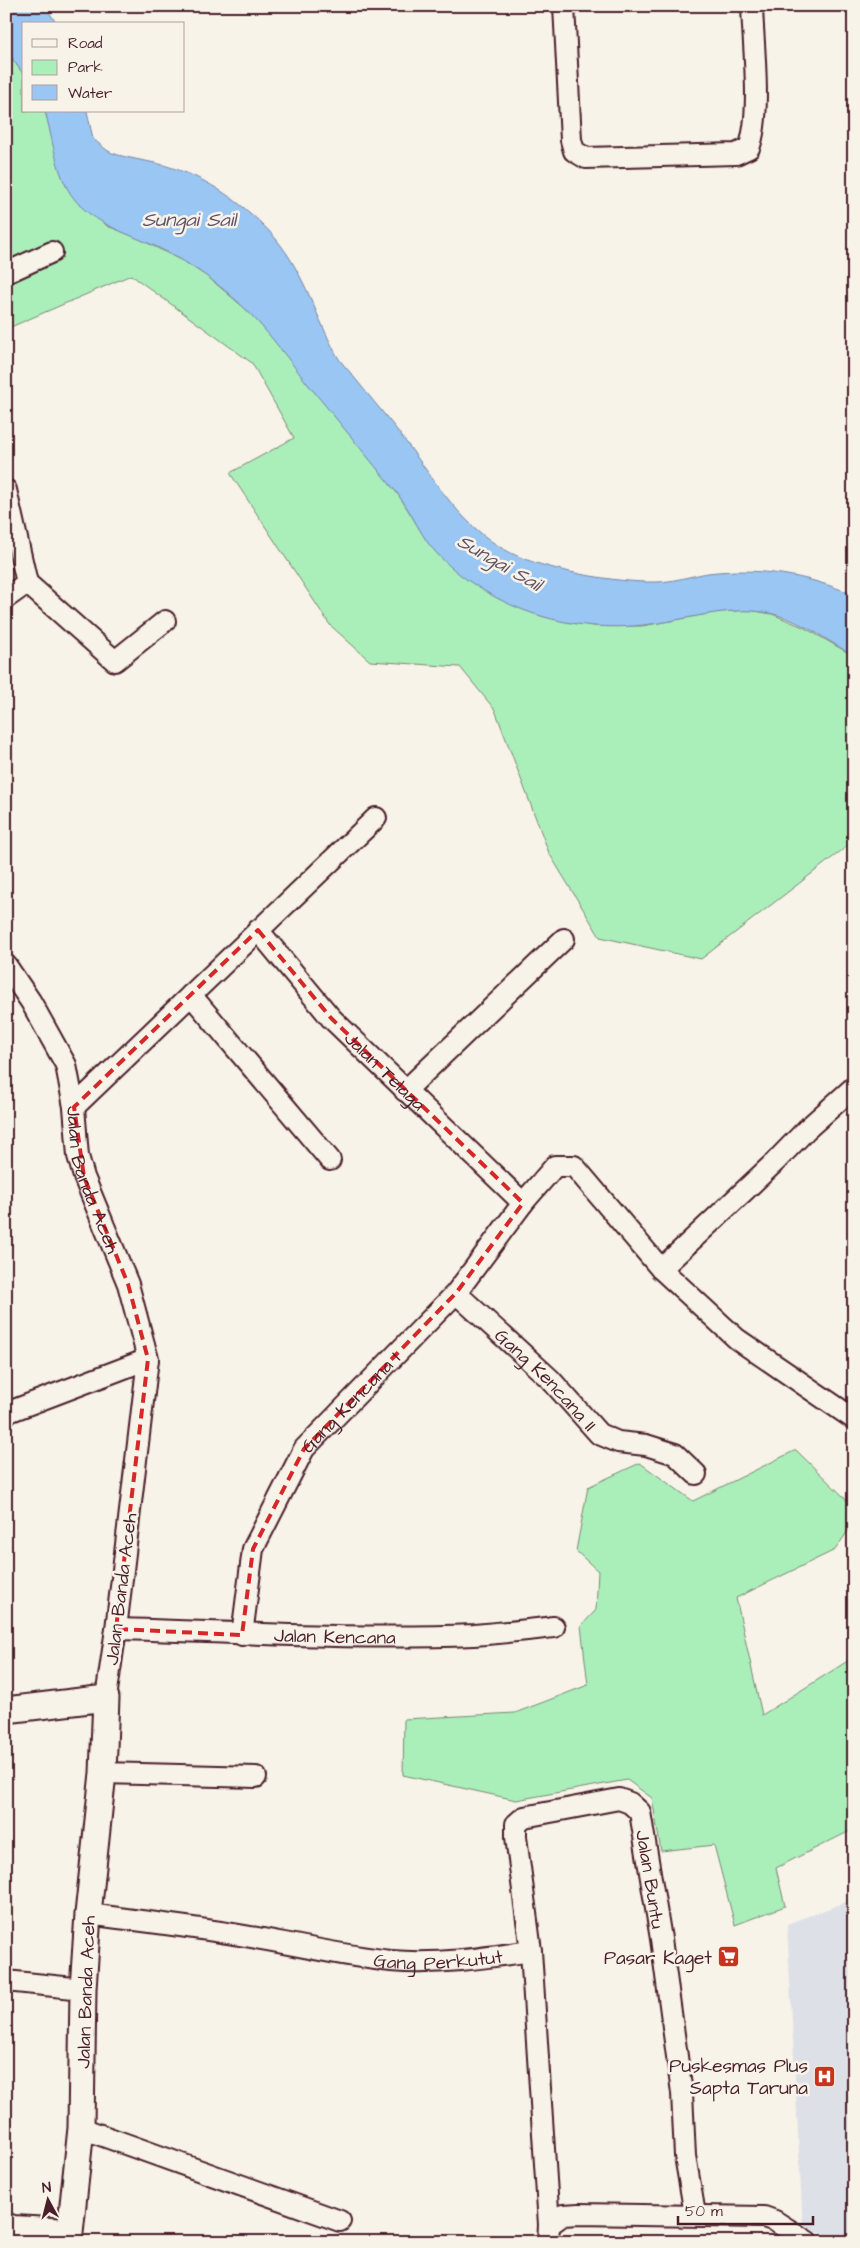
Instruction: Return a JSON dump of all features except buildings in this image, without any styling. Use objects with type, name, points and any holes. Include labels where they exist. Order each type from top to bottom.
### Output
[{"type":"street","points":[[564,6],[571,140],[574,151],[586,158],[736,154],[748,148],[754,135],[755,105],[752,6]]},
{"type":"street","points":[[6,273],[52,252]]},
{"type":"street","points":[[6,490],[26,583],[115,661],[165,621]]},
{"type":"street","points":[[6,598],[26,583]]},
{"type":"street","points":[[74,1107],[376,818]]},
{"type":"street","name":"Jalan Telaga","points":[[258,930],[331,1018],[523,1203]]},
{"type":"street","points":[[405,1091],[564,939]]},
{"type":"street","name":"Jalan Banda Aceh","points":[[6,965],[31,1002],[62,1055],[74,1107],[78,1156],[84,1177],[128,1284],[148,1359],[106,1698],[103,1773],[88,1914],[83,1989],[81,2128],[70,2235]]},
{"type":"street","points":[[191,995],[330,1160]]},
{"type":"street","points":[[662,1269],[776,1162],[807,1129],[854,1088]]},
{"type":"street","name":"Gang Kencana I","points":[[242,1635],[253,1550],[304,1449],[456,1293],[523,1203],[555,1166],[574,1166],[662,1269],[737,1339],[854,1419]]},
{"type":"street","name":"Gang Kencana II","points":[[456,1293],[550,1379],[599,1434],[618,1442],[646,1445],[674,1454],[696,1474]]},
{"type":"street","points":[[6,1413],[148,1359]]},
{"type":"street","name":"Jalan Kencana","points":[[116,1629],[242,1635],[438,1636],[554,1627]]},
{"type":"street","points":[[6,1710],[106,1698]]},
{"type":"street","points":[[103,1773],[256,1777]]},
{"type":"street","name":"Gang Perkutut","points":[[88,1914],[244,1936],[338,1954],[393,1961],[432,1962],[499,1956],[531,1950],[516,1838],[516,1824],[524,1817],[619,1799],[630,1803],[640,1812]]},
{"type":"street","name":"Jalan Buntu","points":[[640,1812],[682,2092],[685,2156],[695,2214]]},
{"type":"street","points":[[531,1950],[548,2233]]},
{"type":"street","points":[[6,1981],[83,1989]]},
{"type":"street","points":[[81,2128],[340,2221]]},
{"type":"street","points":[[548,2233],[563,2215],[695,2214],[764,2216],[808,2242]]},
{"type":"street","points":[[6,2223],[13,2226],[70,2235]]},
{"type":"highlighted area","points":[[258,930],[331,1018],[523,1203],[456,1293],[304,1449],[253,1549],[242,1635],[116,1629],[148,1359],[128,1284],[84,1177],[74,1107]]},
{"type":"shaded area","name":"Puskesmas Plus Sapta Taruna","points":[[854,1899],[854,2242],[851,2242],[803,2228],[787,1924]]},
{"type":"green space","points":[[6,50],[22,72],[22,112],[45,112],[66,186],[107,226],[134,236],[186,263],[208,277],[248,311],[283,349],[400,497],[427,541],[440,556],[478,587],[500,599],[545,617],[593,626],[642,626],[718,612],[749,610],[772,614],[803,627],[854,656],[854,841],[701,959],[600,937],[549,853],[495,710],[460,667],[370,661],[330,625],[230,473],[294,438],[252,363],[131,275],[6,329]]},
{"type":"green space","points":[[796,1450],[854,1507],[854,1522],[835,1550],[736,1598],[762,1715],[854,1657],[854,1829],[776,1868],[785,1906],[735,1925],[714,1845],[661,1851],[652,1798],[627,1780],[516,1800],[403,1775],[404,1719],[515,1713],[588,1685],[581,1626],[596,1610],[598,1571],[576,1551],[588,1487],[640,1463],[693,1501]]},
{"type":"water","points":[[6,6],[45,6],[56,22],[22,22],[22,72],[6,50]]},
{"type":"water","name":"Sungai Sail","points":[[45,112],[87,112],[93,139],[107,150],[112,153],[187,173],[225,193],[248,211],[269,231],[290,259],[340,360],[393,425],[459,512],[491,541],[523,558],[560,570],[601,578],[639,582],[662,582],[708,573],[745,571],[782,574],[819,582],[854,595],[854,656],[802,625],[769,613],[753,611],[721,612],[659,623],[628,626],[582,625],[537,615],[484,591],[459,574],[437,554],[397,493],[251,314],[213,281],[187,263],[108,225],[85,210],[67,188],[59,170]]},
{"type":"place","name":"Pasar Kaget","points":[[728,1957]]},
{"type":"place","name":"Puskesmas Plus Sapta Taruna","points":[[824,2076]]}]
